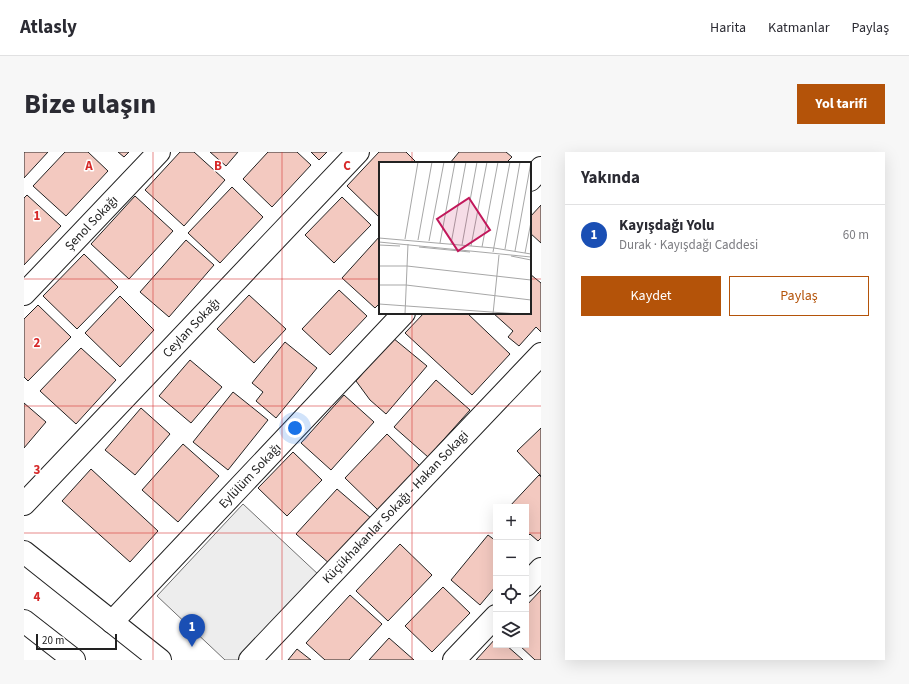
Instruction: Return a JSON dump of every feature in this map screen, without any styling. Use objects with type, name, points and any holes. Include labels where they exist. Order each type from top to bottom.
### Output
[{"type":"street","name":"Şenol Sokağı","points":[[24,294],[160,152]]},
{"type":"street","name":"Ceylan Sokağı","points":[[24,504],[358,152]]},
{"type":"street","points":[[531,179],[541,168]]},
{"type":"street","name":"Eylülüm Sokağı","points":[[112,622],[403,314]]},
{"type":"street","name":"Küçükhakanlar Sokağı - Hakan Sokagi","points":[[250,660],[541,354]]},
{"type":"street","points":[[24,552],[160,660]]},
{"type":"street","points":[[529,582],[541,569]]},
{"type":"street","points":[[454,660],[493,619]]},
{"type":"street","points":[[24,621],[74,660]]},
{"type":"shaded area","points":[[243,504],[320,576],[242,660],[225,660],[157,596]]},
{"type":"building","points":[[24,152],[48,152],[24,178]]},
{"type":"building","points":[[65,152],[88,152],[108,171],[66,216],[33,186]]},
{"type":"building","points":[[118,152],[129,152],[124,157]]},
{"type":"building","points":[[180,152],[194,152],[225,180],[184,226],[145,190]]},
{"type":"building","points":[[210,152],[238,152],[226,166]]},
{"type":"building","points":[[268,152],[297,152],[311,165],[272,207],[243,179]]},
{"type":"building","points":[[311,152],[327,152],[319,160]]},
{"type":"building","points":[[379,152],[406,152],[416,162],[379,162],[379,217],[347,186]]},
{"type":"building","points":[[459,152],[506,152],[512,157],[507,162],[451,162]]},
{"type":"building","points":[[232,187],[263,217],[220,263],[188,233]]},
{"type":"building","points":[[27,195],[61,226],[24,265],[24,198]]},
{"type":"building","points":[[135,196],[173,231],[129,279],[91,244]]},
{"type":"building","points":[[342,197],[371,225],[334,263],[305,235]]},
{"type":"building","points":[[541,205],[541,243],[531,234],[531,216]]},
{"type":"building","points":[[379,237],[379,304],[375,308],[342,278]]},
{"type":"building","points":[[186,240],[214,265],[169,317],[140,292]]},
{"type":"building","points":[[84,254],[118,287],[77,329],[43,296]]},
{"type":"building","points":[[531,275],[541,283],[541,332],[536,327],[519,346],[508,337],[513,331],[494,314],[531,314]]},
{"type":"building","points":[[339,290],[367,316],[330,355],[302,329]]},
{"type":"building","points":[[249,295],[286,329],[254,363],[217,329]]},
{"type":"building","points":[[120,296],[154,330],[120,367],[85,333]]},
{"type":"building","points":[[38,305],[71,337],[28,381],[24,377],[24,319]]},
{"type":"building","points":[[423,314],[468,314],[510,354],[472,395],[405,333]]},
{"type":"building","points":[[393,338],[427,366],[386,414],[370,400],[356,381]]},
{"type":"building","points":[[285,342],[317,368],[276,418],[256,401],[263,392],[252,383]]},
{"type":"building","points":[[81,348],[116,380],[76,424],[40,391]]},
{"type":"building","points":[[190,360],[222,387],[191,423],[159,396]]},
{"type":"building","points":[[436,380],[470,410],[428,457],[394,427]]},
{"type":"building","points":[[233,392],[268,420],[228,470],[193,442]]},
{"type":"building","points":[[344,395],[374,422],[331,470],[301,443]]},
{"type":"building","points":[[24,403],[46,422],[24,448]]},
{"type":"building","points":[[141,408],[170,434],[135,475],[105,450]]},
{"type":"building","points":[[541,428],[541,476],[517,451]]},
{"type":"building","points":[[387,434],[420,466],[378,510],[345,478]]},
{"type":"building","points":[[183,444],[219,476],[178,522],[142,490]]},
{"type":"building","points":[[293,452],[322,480],[287,516],[258,488]]},
{"type":"building","points":[[91,469],[158,531],[130,562],[62,501]]},
{"type":"building","points":[[539,475],[541,477],[541,538],[538,541],[530,534],[529,535],[529,504],[512,504]]},
{"type":"building","points":[[337,489],[372,519],[331,565],[296,534]]},
{"type":"building","points":[[488,535],[493,539],[493,590],[480,605],[451,580]]},
{"type":"building","points":[[400,544],[432,575],[388,621],[356,591]]},
{"type":"building","points":[[443,587],[470,613],[432,652],[405,626]]},
{"type":"building","points":[[541,590],[541,660],[535,660],[522,648],[529,648],[529,603]]},
{"type":"building","points":[[350,595],[382,624],[349,660],[325,660],[306,643]]},
{"type":"building","points":[[389,638],[414,660],[369,660]]},
{"type":"building","points":[[493,641],[493,648],[509,648],[523,660],[476,660]]},
{"type":"building","points":[[297,649],[311,660],[288,660]]},
{"type":"place","name":"Kayışdağı Yolu","points":[[192,647]]}]
